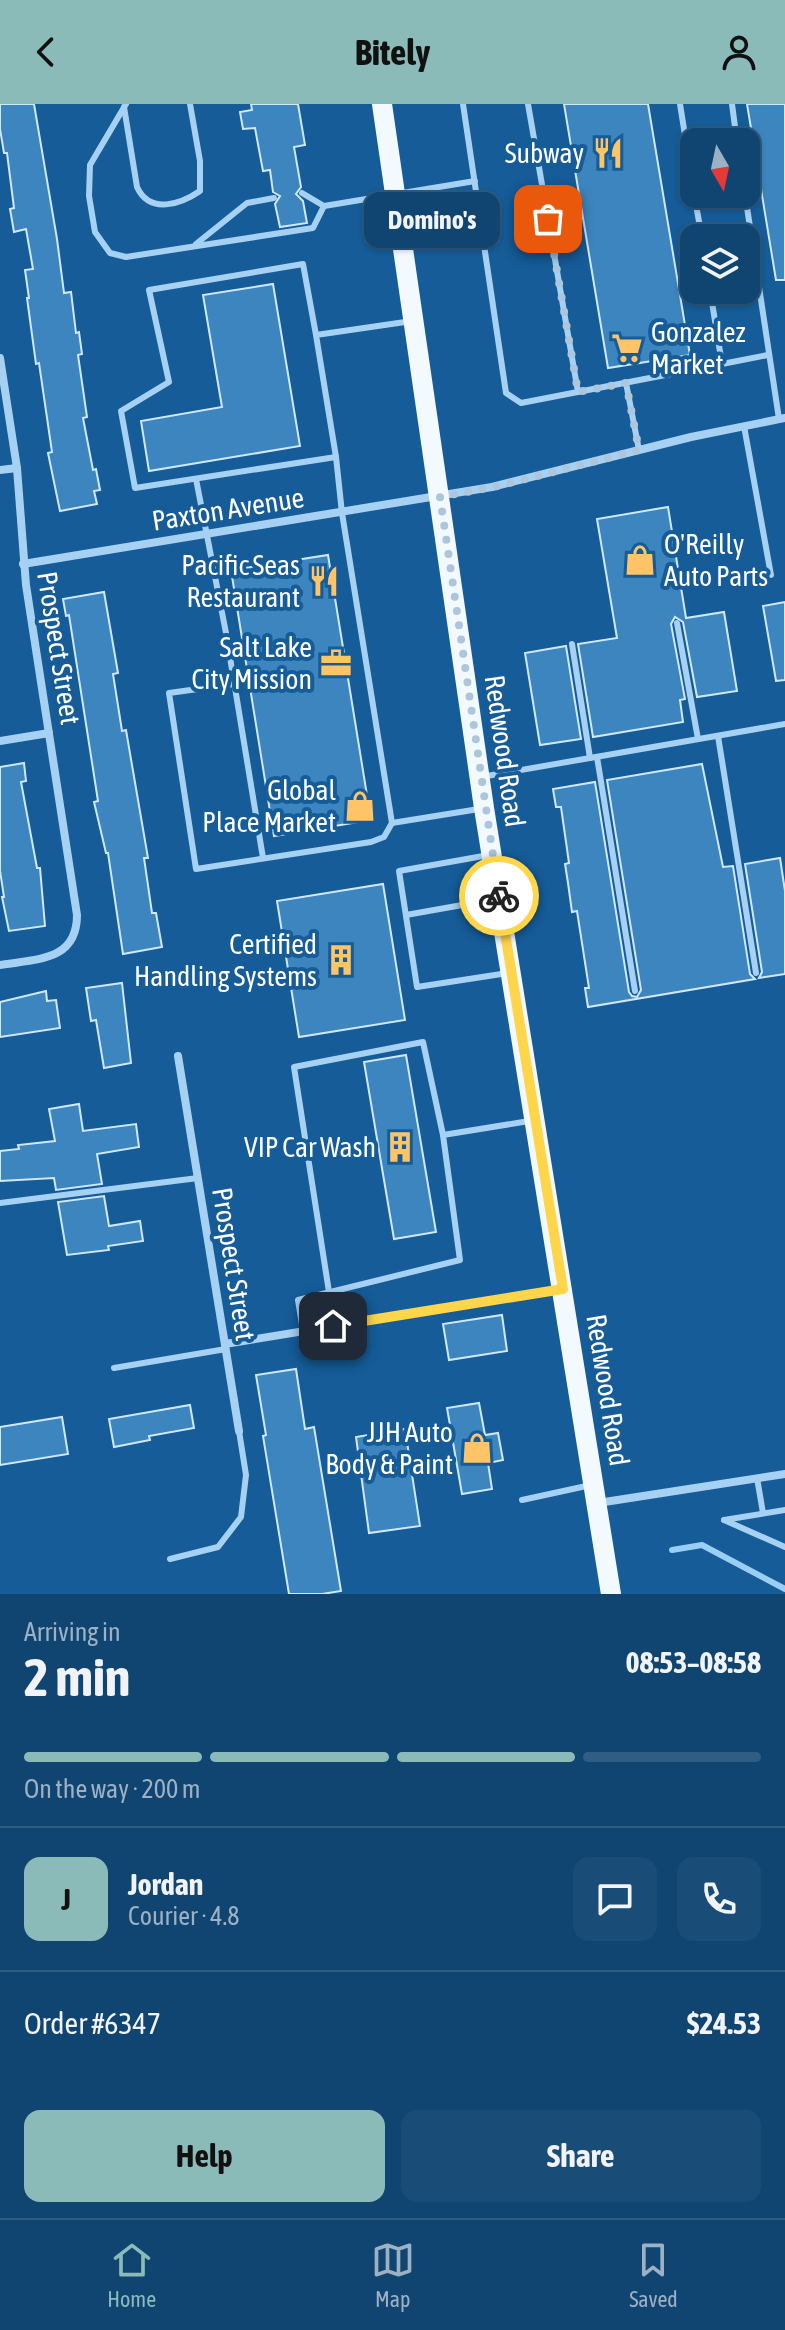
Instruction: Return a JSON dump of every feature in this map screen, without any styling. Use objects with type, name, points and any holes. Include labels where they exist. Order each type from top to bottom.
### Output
[{"type":"main road","name":"Redwood Road","points":[[382,104],[484,808],[611,1594]]},
{"type":"street","name":"Prospect Street","points":[[0,358],[17,468],[23,564],[77,915],[71,942],[56,954],[0,965]]},
{"type":"street","name":"Paxton Avenue","points":[[23,564],[498,486],[782,418]]},
{"type":"street","points":[[0,470],[17,468]]},
{"type":"street","points":[[0,741],[49,733]]},
{"type":"street","name":"Prospect Street","points":[[178,1056],[239,1431]]},
{"type":"street","points":[[226,1347],[303,1331],[563,1289]]},
{"type":"street","points":[[596,1494],[785,1474]]},
{"type":"lane","points":[[125,106],[137,187],[141,197],[160,206],[184,202],[200,191],[200,161],[190,104]]},
{"type":"lane","points":[[463,104],[506,393],[521,403],[768,355]]},
{"type":"lane","points":[[528,104],[578,392]]},
{"type":"lane","points":[[680,104],[684,128]]},
{"type":"lane","points":[[732,104],[735,128]]},
{"type":"lane","points":[[125,106],[90,165],[89,196],[95,232],[110,253],[126,257],[313,228],[324,206]]},
{"type":"lane","points":[[302,193],[324,206],[475,181]]},
{"type":"lane","points":[[193,246],[247,203],[274,198]]},
{"type":"lane","points":[[747,208],[768,355],[782,418]]},
{"type":"lane","points":[[234,684],[169,693],[196,869],[371,842],[384,837],[392,823],[342,513],[336,457],[303,264],[149,290],[169,382],[121,411],[135,488],[336,457]]},
{"type":"lane","points":[[712,304],[722,364]]},
{"type":"lane","points":[[316,335],[415,320]]},
{"type":"lane","points":[[626,383],[639,450]]},
{"type":"lane","points":[[744,426],[771,575]]},
{"type":"lane","points":[[196,479],[263,858]]},
{"type":"lane","points":[[677,623],[698,739]]},
{"type":"lane","points":[[572,644],[635,991]]},
{"type":"lane","points":[[480,777],[785,724]]},
{"type":"lane","points":[[718,736],[756,973]]},
{"type":"lane","points":[[392,823],[484,808]]},
{"type":"lane","points":[[492,855],[399,871],[417,987],[512,972]]},
{"type":"lane","points":[[406,915],[500,898]]},
{"type":"lane","points":[[303,1331],[298,1300],[460,1260],[443,1135],[423,1042],[294,1067],[329,1292]]},
{"type":"lane","points":[[443,1135],[536,1120]]},
{"type":"lane","points":[[0,1203],[198,1178]]},
{"type":"lane","points":[[114,1368],[226,1347]]},
{"type":"lane","points":[[170,1559],[218,1547],[241,1517],[246,1475],[239,1431]]},
{"type":"lane","points":[[757,1478],[763,1513]]},
{"type":"lane","points":[[522,1500],[596,1494]]},
{"type":"lane","points":[[785,1510],[724,1520],[785,1547]]},
{"type":"building","points":[[0,104],[34,104],[64,293],[71,292],[76,333],[79,332],[82,354],[78,355],[87,417],[83,418],[100,490],[94,491],[97,504],[60,511],[48,453],[52,452],[27,298],[25,270],[33,269],[26,229],[14,232],[7,153],[4,153],[0,129]]},
{"type":"building","points":[[251,104],[298,104],[305,145],[294,147],[301,187],[296,194],[303,201],[307,223],[280,227],[275,204],[280,196],[273,192],[270,170],[263,171],[255,128],[243,129],[240,112],[252,110]]},
{"type":"building","points":[[564,104],[648,104],[690,355],[608,368]]},
{"type":"building","points":[[747,104],[785,104],[785,280],[776,280],[760,183],[760,128],[751,128]]},
{"type":"building","points":[[273,284],[300,446],[149,471],[141,421],[222,407],[203,295]]},
{"type":"building","points":[[668,507],[686,618],[724,612],[737,691],[697,697],[683,622],[675,617],[671,624],[685,699],[680,700],[683,722],[593,737],[578,644],[617,638],[597,519]]},
{"type":"building","points":[[328,555],[371,820],[274,836],[231,570]]},
{"type":"building","points":[[104,592],[118,673],[113,674],[122,731],[126,730],[148,858],[144,858],[152,913],[156,913],[162,947],[123,954],[108,853],[94,802],[98,801],[69,615],[66,616],[63,599]]},
{"type":"building","points":[[785,602],[785,680],[776,681],[763,606]]},
{"type":"building","points":[[566,646],[581,739],[540,745],[525,653]]},
{"type":"building","points":[[24,763],[26,781],[21,782],[37,868],[40,868],[45,926],[9,931],[0,871],[0,767]]},
{"type":"building","points":[[702,764],[723,867],[733,866],[750,974],[755,979],[588,1007],[585,988],[589,988],[577,911],[572,912],[565,864],[569,863],[561,807],[556,807],[553,789],[595,782],[629,992],[637,997],[641,990],[607,780]]},
{"type":"building","points":[[780,858],[785,891],[785,974],[759,978],[762,972],[745,864]]},
{"type":"building","name":"Certified Handling Systems","points":[[383,884],[405,1020],[299,1037],[277,901]]},
{"type":"building","points":[[122,983],[131,1063],[104,1068],[96,1020],[91,1021],[86,988]]},
{"type":"building","points":[[46,991],[47,1001],[56,1000],[60,1028],[0,1037],[0,1002]]},
{"type":"building","name":"VIP Car Wash","points":[[406,1055],[436,1232],[394,1239],[364,1062]]},
{"type":"building","points":[[79,1104],[83,1131],[136,1124],[139,1147],[97,1154],[102,1184],[56,1190],[54,1178],[0,1181],[0,1151],[19,1149],[18,1145],[55,1141],[49,1109]]},
{"type":"building","points":[[104,1196],[109,1226],[140,1221],[143,1241],[108,1246],[109,1250],[67,1255],[58,1202]]},
{"type":"building","points":[[502,1315],[507,1351],[449,1360],[443,1324]]},
{"type":"building","points":[[296,1369],[305,1429],[314,1427],[341,1591],[289,1594],[256,1375]]},
{"type":"building","name":"JJH Auto Body & Paint","points":[[479,1403],[485,1435],[498,1433],[503,1460],[488,1463],[492,1489],[462,1494],[447,1408]]},
{"type":"building","points":[[190,1405],[194,1428],[149,1436],[150,1440],[114,1447],[109,1419]]},
{"type":"building","points":[[62,1417],[68,1454],[0,1465],[0,1427]]},
{"type":"building","points":[[405,1429],[420,1526],[369,1533],[356,1437]]},
{"type":"waterway","points":[[672,1550],[702,1545],[785,1589]]},
{"type":"way so far","points":[[499,896],[440,497],[498,486],[639,450],[626,383],[578,392],[548,219]]},
{"type":"place","name":"Subway","points":[[608,153]]},
{"type":"place","name":"Domino's","points":[[548,219]]},
{"type":"place","name":"Gonzalez Market","points":[[627,348]]},
{"type":"place","name":"O'Reilly Auto Parts","points":[[640,560]]},
{"type":"place","name":"Pacific Seas Restaurant","points":[[324,581]]},
{"type":"place","name":"Salt Lake City Mission","points":[[336,663]]},
{"type":"place","name":"Global Place Market","points":[[360,806]]},
{"type":"place","name":"Certified Handling Systems","points":[[341,960]]},
{"type":"place","name":"VIP Car Wash","points":[[400,1147]]},
{"type":"place","name":"JJH Auto Body & Paint","points":[[477,1448]]},
{"type":"route","points":[[333,1326],[563,1289],[499,896]]}]
